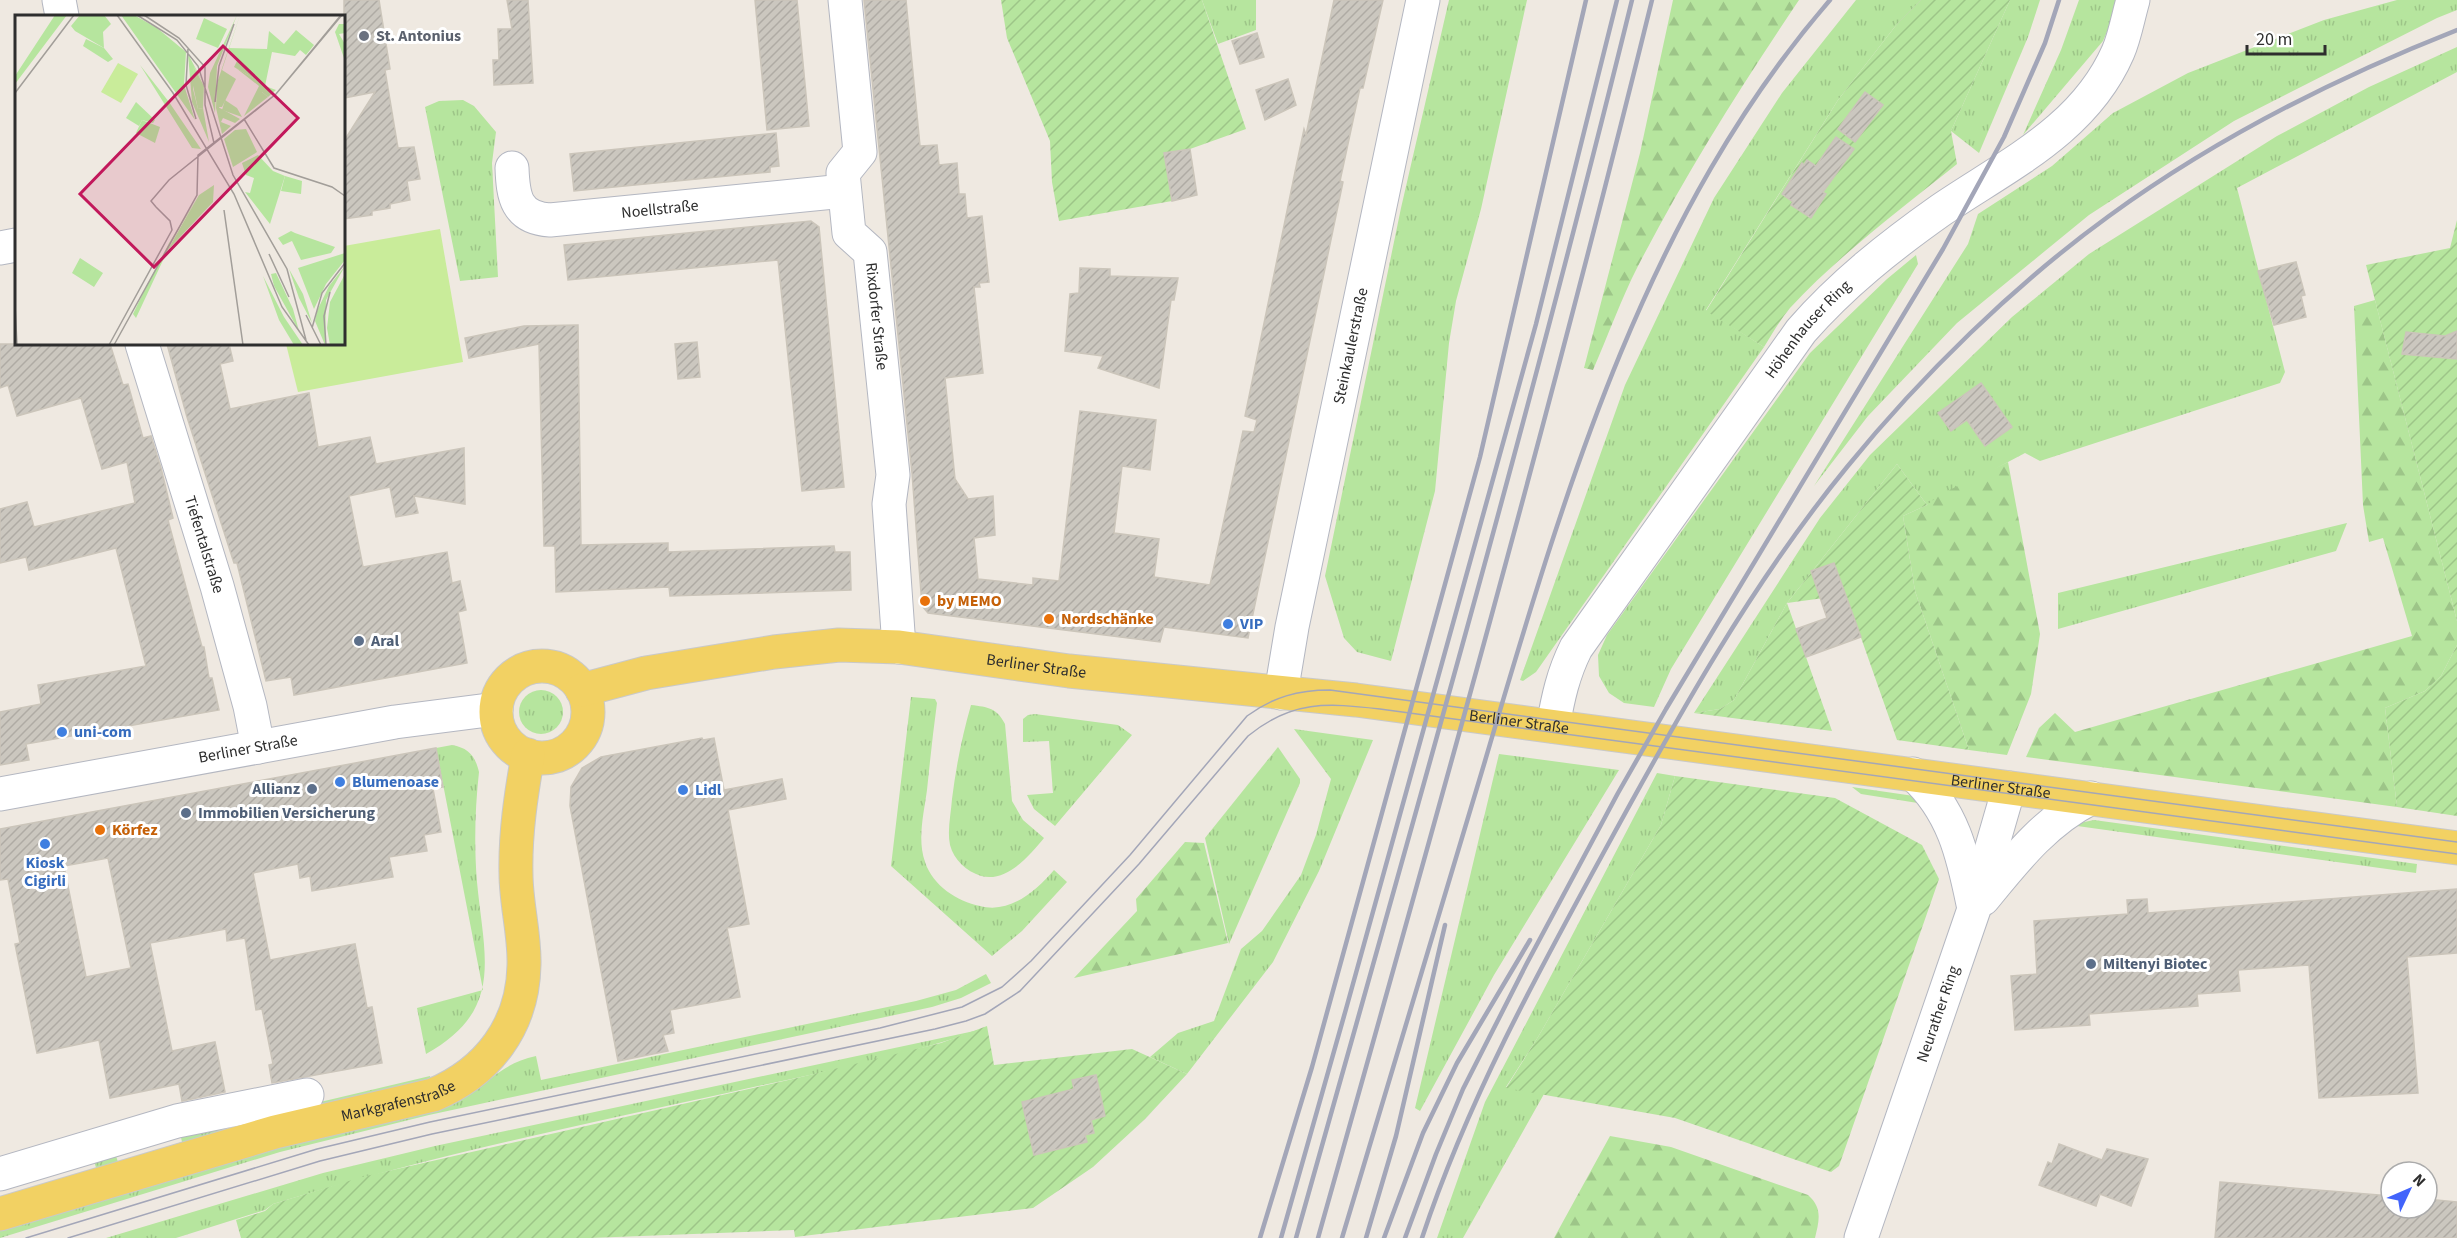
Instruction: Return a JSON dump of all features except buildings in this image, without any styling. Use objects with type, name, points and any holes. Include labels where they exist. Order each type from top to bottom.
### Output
[{"type":"main road","name":"Berliner Straße","points":[[582,690],[638,675],[774,652],[839,645],[899,647],[1069,671],[1356,700],[2457,848]]},
{"type":"main road","points":[[536,666],[558,668],[576,681],[582,690],[587,703],[588,716],[578,741],[567,750],[555,756],[541,758],[514,748],[504,737],[498,724],[496,709],[503,687],[521,670],[536,666]]},
{"type":"main road","name":"Markgrafenstraße","points":[[0,1214],[275,1132],[433,1095],[454,1086],[471,1075],[489,1058],[505,1036],[516,1012],[522,989],[524,964],[516,876],[516,842],[528,755]]},
{"type":"street","points":[[58,0],[62,15]]},
{"type":"street","name":"Rixdorfer Straße","points":[[845,0],[860,152],[843,173],[844,191],[849,233],[870,252],[893,475],[889,504],[899,647]]},
{"type":"street","name":"Steinkaulerstraße","points":[[1281,693],[1292,627],[1423,0]]},
{"type":"street","name":"Höhenhauser Ring","points":[[1553,726],[1557,698],[1565,670],[1576,648],[1801,331],[1829,299],[1902,238],[2038,148],[2069,121],[2097,88],[2117,53],[2133,0]]},
{"type":"street","name":"Noellstraße","points":[[512,168],[513,188],[518,203],[526,214],[543,220],[844,191]]},
{"type":"street","points":[[0,248],[15,245]]},
{"type":"street","name":"Tiefentalstraße","points":[[142,345],[217,586],[250,706],[258,747]]},
{"type":"street","name":"Berliner Straße","points":[[0,794],[395,722],[496,709]]},
{"type":"street","points":[[1913,774],[1932,794],[1950,820],[1963,856],[1974,909]]},
{"type":"street","name":"Neurather Ring","points":[[1861,1238],[1974,909],[2009,788]]},
{"type":"street","points":[[1974,909],[2039,833],[2091,798]]},
{"type":"street","points":[[0,1174],[177,1121],[307,1095]]},
{"type":"green space","points":[[1001,0],[1202,0],[1246,129],[1190,149],[1164,153],[1172,201],[1059,221],[1052,182],[1050,141],[1007,38]]},
{"type":"green space","points":[[1202,0],[1256,0],[1256,30],[1218,44]]},
{"type":"green space","points":[[1449,0],[1527,0],[1481,209],[1456,301],[1449,343],[1435,491],[1391,661],[1357,652],[1344,638],[1325,576],[1401,208]]},
{"type":"green space","points":[[1673,0],[1799,0],[1735,97],[1656,231],[1620,304],[1593,370],[1584,368],[1640,153]]},
{"type":"green space","points":[[1856,0],[1921,0],[1897,24],[1838,100],[1706,310],[1764,347],[1536,672],[1523,681],[1520,680],[1625,385],[1714,198],[1782,93]]},
{"type":"green space","points":[[1921,0],[2010,0],[1951,131],[1957,164],[1829,270],[1790,308],[1764,347],[1706,311],[1838,100],[1897,24]]},
{"type":"green space","points":[[2010,0],[2040,0],[2028,37],[1979,153],[1951,131]]},
{"type":"green space","points":[[2079,0],[2117,0],[2113,18],[2103,41],[2023,135],[2061,50]]},
{"type":"green space","points":[[2397,0],[2457,0],[2457,10],[2234,121],[2089,215],[1957,323],[1868,416],[1814,486],[1968,244],[1978,214],[2052,166],[2113,113],[2188,73],[2324,20]]},
{"type":"green space","points":[[2457,47],[2457,72],[2237,188],[2285,372],[2280,383],[2040,461],[2025,453],[1927,505],[1897,464],[1787,603],[1734,700],[1720,709],[1694,713],[1820,518],[1870,455],[2012,317],[2089,254],[2277,136],[2369,87]]},
{"type":"green space","points":[[463,100],[474,106],[496,132],[492,163],[498,277],[460,281],[425,107],[439,101]]},
{"type":"green space","points":[[2457,220],[2457,621],[2366,265],[2450,248]]},
{"type":"green space","points":[[440,229],[463,362],[298,392],[286,345],[345,345],[345,246]]},
{"type":"green space","points":[[1916,255],[1918,264],[1671,669],[1654,707],[1624,703],[1609,693],[1599,676],[1598,655],[1607,635],[1810,353],[1887,279]]},
{"type":"green space","points":[[2375,300],[2457,621],[2457,645],[2441,676],[2425,691],[2385,708],[2397,807],[2026,757],[2039,728],[2055,713],[2075,732],[2412,636],[2383,538],[2369,542],[2363,505],[2354,306]]},
{"type":"green space","points":[[2008,462],[2040,634],[2031,694],[2007,755],[1969,750],[1915,591],[1903,516],[1927,505],[1941,494]]},
{"type":"green space","points":[[1897,464],[1927,505],[1903,516],[1915,591],[1969,750],[1897,740],[1846,595],[1787,603]]},
{"type":"green space","points":[[2347,523],[2336,551],[2058,629],[2058,593]]},
{"type":"green space","points":[[1787,603],[1832,731],[1694,713],[1720,709],[1734,700]]},
{"type":"green space","points":[[2457,645],[2457,816],[2397,807],[2385,708],[2425,691],[2441,676]]},
{"type":"green space","points":[[541,690],[550,691],[557,696],[562,703],[562,721],[557,728],[550,733],[541,734],[532,733],[525,728],[520,721],[519,712],[520,703],[525,696],[532,691]]},
{"type":"green space","points":[[911,697],[935,699],[937,703],[921,835],[925,862],[934,878],[955,896],[971,904],[991,908],[1002,907],[1022,899],[1054,870],[1067,882],[1022,931],[992,956],[891,866]]},
{"type":"green space","points":[[971,705],[991,709],[1005,724],[1012,801],[1023,820],[1044,838],[1009,872],[991,877],[976,874],[961,864],[954,855],[949,839],[955,775]]},
{"type":"green space","points":[[1035,714],[1118,725],[1132,735],[1055,826],[1034,809],[1027,795],[1053,793],[1049,741],[1023,742],[1023,719]]},
{"type":"green space","points":[[1294,729],[1373,740],[1319,871],[1273,962],[1187,1074],[1150,1057],[1178,1033],[1214,1021],[1241,949],[1262,931],[1301,875],[1316,835],[1331,779]]},
{"type":"green space","points":[[452,745],[470,753],[479,772],[475,840],[485,958],[482,986],[436,748]]},
{"type":"green space","points":[[1278,747],[1300,779],[1300,783],[1229,944],[1205,838]]},
{"type":"green space","points":[[1499,754],[1619,770],[1494,975],[1420,1111],[1415,1108]]},
{"type":"green space","points":[[1657,773],[1675,776],[1661,825],[1538,1037],[1506,1087],[1544,1094],[1463,1238],[1437,1238],[1485,1102]]},
{"type":"green space","points":[[1675,776],[1835,798],[1922,845],[1939,879],[1839,1166],[1831,1172],[1675,1118],[1506,1088],[1661,825]]},
{"type":"green space","points":[[1852,787],[1914,796],[1924,804],[1861,794]]},
{"type":"green space","points":[[2094,820],[2417,864],[2416,873],[2070,825]]},
{"type":"green space","points":[[1185,842],[1204,843],[1228,943],[1074,978],[1137,911],[1136,899]]},
{"type":"green space","points":[[986,974],[991,983],[961,998],[932,1007],[429,1115],[280,1152],[0,1238],[0,1227],[199,1168],[460,1100],[514,1063],[524,1059],[536,1056],[541,1080],[916,1001],[956,990]]},
{"type":"green space","points":[[481,991],[479,1000],[468,1019],[451,1037],[426,1054],[417,1008]]},
{"type":"green space","points":[[987,1026],[994,1065],[1132,1049],[1187,1074],[1145,1119],[1093,1167],[1033,1208],[795,1237],[794,1230],[590,1238],[241,1238],[236,1220],[265,1211],[273,1204],[362,1177],[797,1078],[941,1043]]},
{"type":"green space","points":[[979,1030],[854,1065],[442,1157],[273,1204],[265,1210],[176,1238],[106,1238],[323,1173],[435,1146]]},
{"type":"green space","points":[[430,1076],[431,1080],[300,1113],[299,1107]]},
{"type":"green space","points":[[244,1121],[246,1127],[97,1171],[94,1161],[115,1153],[118,1162],[182,1142],[180,1133]]},
{"type":"green space","points":[[1610,1136],[1671,1147],[1808,1195],[1816,1205],[1819,1215],[1815,1238],[1554,1238]]},
{"type":"tram line","points":[[26,1238],[317,1149],[430,1122],[880,1028],[962,1007],[1002,987],[1031,961],[1130,855],[1247,716],[1276,699],[1307,691],[1330,690],[2457,842]]},
{"type":"tram line","points":[[68,1238],[320,1161],[432,1134],[935,1029],[985,1014],[1020,991],[1139,864],[1248,736],[1280,716],[1311,707],[1327,705],[1380,709],[2457,854]]},
{"type":"railway","points":[[1260,1238],[1312,1067],[1480,457],[1586,0]]},
{"type":"railway","points":[[1281,1238],[1536,324],[1617,0]]},
{"type":"railway","points":[[1296,1238],[1553,311],[1632,0]]},
{"type":"railway","points":[[1318,1238],[1532,465],[1652,0]]},
{"type":"railway","points":[[1342,1238],[1546,560],[1617,361],[1660,265],[1709,172],[1765,83],[1830,0]]},
{"type":"railway","points":[[1405,1238],[1463,1089],[1527,963],[1666,709],[1943,249],[2004,137],[2045,43],[2059,0]]},
{"type":"railway","points":[[1422,1238],[1460,1138],[1504,1040],[1660,751],[1747,605],[1812,512],[1876,433],[1937,366],[2004,302],[2074,243],[2149,188],[2277,112],[2366,68],[2457,30]]},
{"type":"railway","points":[[1366,1238],[1396,1136],[1445,925]]},
{"type":"railway","points":[[1384,1238],[1423,1133],[1457,1063],[1530,940]]},
{"type":"place","name":"St. Antonius","points":[[364,36]]},
{"type":"place","name":"by MEMO","points":[[925,601]]},
{"type":"place","name":"Nordschänke","points":[[1049,619]]},
{"type":"place","name":"VIP","points":[[1228,624]]},
{"type":"place","name":"Aral","points":[[359,641]]},
{"type":"place","name":"uni-com","points":[[62,732]]},
{"type":"place","name":"Blumenoase","points":[[340,782]]},
{"type":"place","name":"Allianz","points":[[312,789]]},
{"type":"place","name":"Lidl","points":[[683,790]]},
{"type":"place","name":"Immobilien Versicherung","points":[[186,813]]},
{"type":"place","name":"Körfez","points":[[100,830]]},
{"type":"place","name":"Kiosk Cigirli","points":[[45,844]]},
{"type":"place","name":"Miltenyi Biotec","points":[[2091,964]]}]
